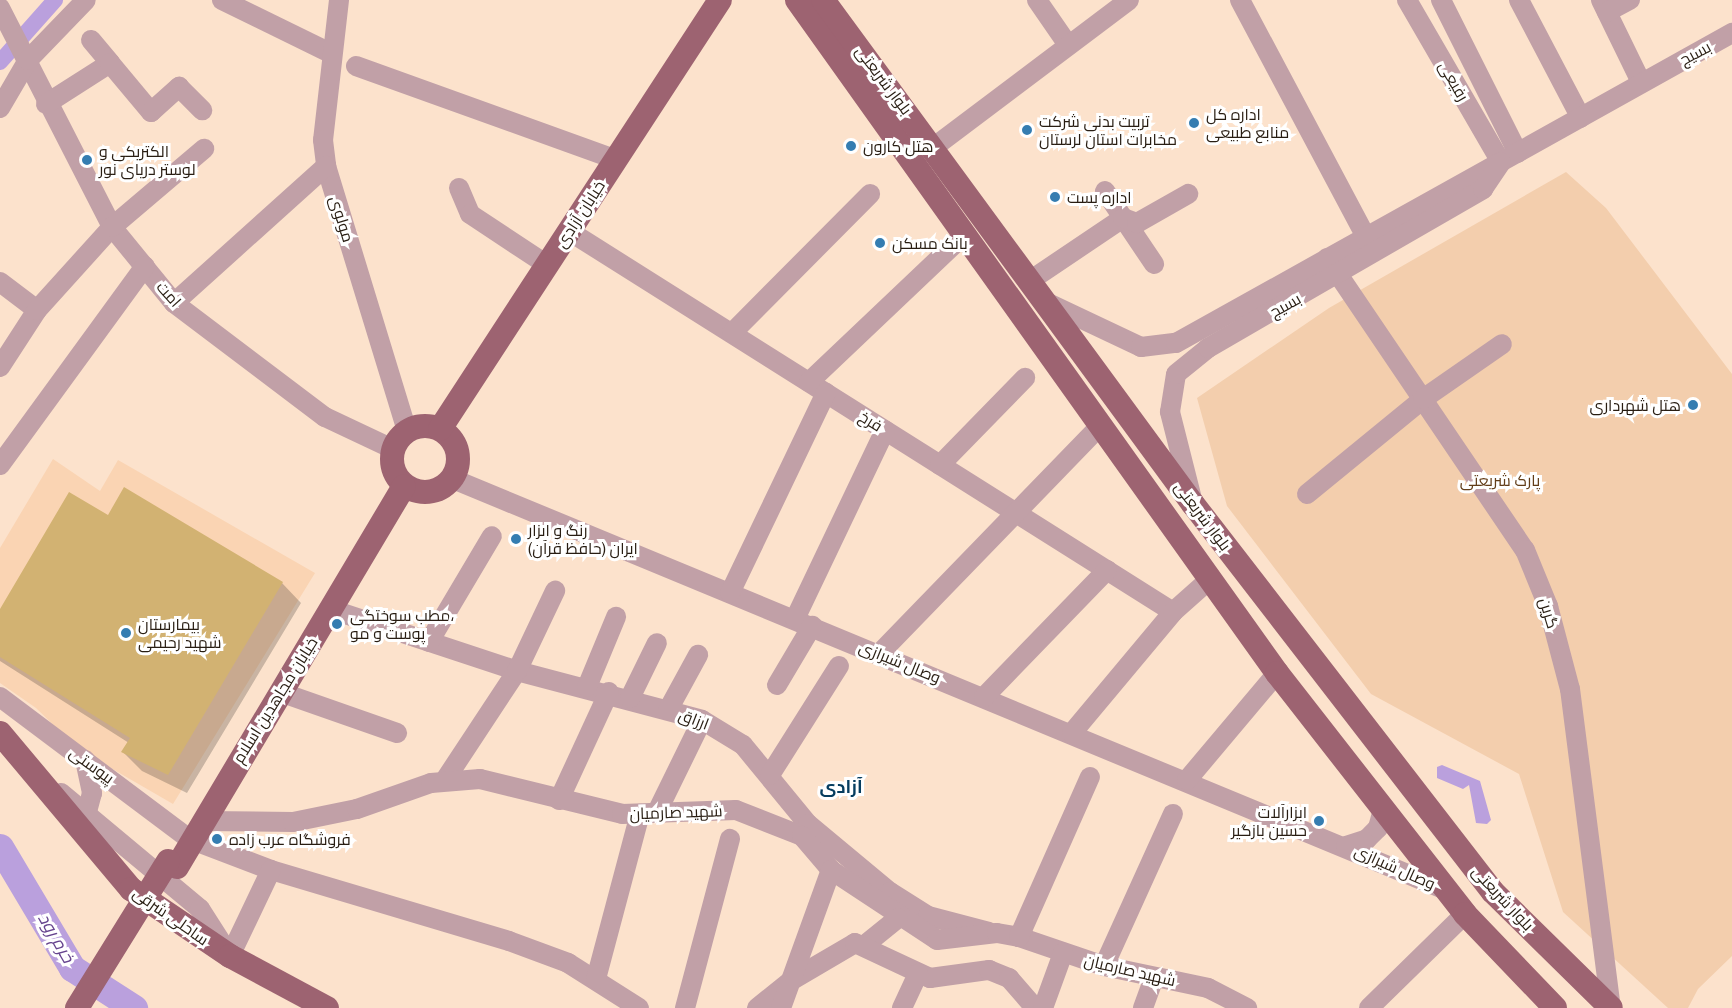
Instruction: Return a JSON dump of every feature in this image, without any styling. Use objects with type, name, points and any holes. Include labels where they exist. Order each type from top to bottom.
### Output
[{"type":"main road","name":"خیابان آزادی","points":[[440,429],[720,0]]},
{"type":"main road","points":[[783,0],[822,35]]},
{"type":"main road","name":"بلوار شریعتی","points":[[797,0],[1277,673],[1444,889],[1555,1008]]},
{"type":"main road","name":"بلوار شریعتی","points":[[823,0],[934,147],[1193,504],[1493,892],[1611,1008]]},
{"type":"main road","points":[[440,429],[459,457],[453,479],[425,493],[404,486],[393,469],[400,440],[440,429]]},
{"type":"main road","name":"خیابان مجاهدین اسلام","points":[[77,1008],[193,832],[404,486]]},
{"type":"main road","name":"ساحلی شرقی","points":[[0,733],[131,889],[230,956],[327,1008]]},
{"type":"main road","name":"خیابان مجاهدین اسلام","points":[[89,1008],[172,864]]},
{"type":"street","points":[[0,108],[28,60],[86,0]]},
{"type":"street","points":[[222,0],[330,53]]},
{"type":"street","name":"مولوی","points":[[339,0],[330,53],[326,166],[400,440]]},
{"type":"street","points":[[1037,0],[1068,45]]},
{"type":"street","points":[[934,147],[1129,0]]},
{"type":"street","points":[[1240,0],[1366,237]]},
{"type":"street","name":"رفیعی","points":[[1407,0],[1509,157]]},
{"type":"street","name":"رفیعی","points":[[1441,0],[1509,157]]},
{"type":"street","points":[[1519,0],[1581,118]]},
{"type":"street","points":[[1630,0],[1604,6],[1641,82]]},
{"type":"street","name":"امت","points":[[3,14],[28,60],[46,104],[112,227],[174,303],[325,417],[400,440]]},
{"type":"street","name":"بسیج","points":[[1048,303],[1141,347],[1176,343],[1732,33]]},
{"type":"street","points":[[91,40],[151,112],[179,87],[202,110]]},
{"type":"street","points":[[46,104],[110,63]]},
{"type":"street","points":[[356,66],[615,159]]},
{"type":"street","points":[[0,367],[37,310],[112,227],[204,149]]},
{"type":"street","name":"بسیج","points":[[1193,504],[1170,412],[1176,374],[1208,348],[1339,275],[1483,189],[1509,157]]},
{"type":"street","points":[[174,303],[326,166]]},
{"type":"street","points":[[459,188],[470,214],[547,265]]},
{"type":"street","points":[[1105,191],[1154,264]]},
{"type":"street","points":[[732,333],[870,194]]},
{"type":"street","points":[[1123,218],[1137,223],[1188,194]]},
{"type":"street","points":[[1031,280],[1123,218]]},
{"type":"street","name":"فرخ","points":[[569,231],[1173,612]]},
{"type":"street","points":[[730,593],[817,388],[964,235]]},
{"type":"street","name":"گرین","points":[[1327,258],[1525,550],[1548,606],[1570,689],[1611,1008]]},
{"type":"street","points":[[0,465],[145,266]]},
{"type":"street","points":[[0,282],[37,310]]},
{"type":"street","points":[[1307,494],[1422,399],[1502,344]]},
{"type":"street","points":[[940,465],[1025,378]]},
{"type":"street","points":[[879,654],[1013,511],[1100,426]]},
{"type":"street","points":[[777,685],[885,430]]},
{"type":"street","name":"وصال شیرازی","points":[[453,479],[1187,780],[1444,889]]},
{"type":"street","points":[[429,642],[492,536]]},
{"type":"street","points":[[984,697],[1107,570]]},
{"type":"street","points":[[1072,733],[1173,612],[1210,579]]},
{"type":"street","points":[[445,780],[517,671],[555,591]]},
{"type":"street","name":"ارزاق","points":[[330,609],[517,671],[609,692],[702,720],[743,745],[808,824],[891,892],[928,916],[997,933]]},
{"type":"street","points":[[587,687],[616,617]]},
{"type":"street","points":[[630,698],[657,643]]},
{"type":"street","points":[[668,710],[698,655]]},
{"type":"street","points":[[770,775],[839,666]]},
{"type":"street","points":[[1187,780],[1277,673]]},
{"type":"street","points":[[280,692],[397,733]]},
{"type":"street","points":[[559,800],[609,692]]},
{"type":"street","name":"پیوستی","points":[[0,697],[124,788],[193,832],[271,870],[509,941],[596,979],[639,1008]]},
{"type":"street","points":[[596,979],[649,813],[702,720]]},
{"type":"street","points":[[85,760],[92,793],[86,815]]},
{"type":"street","points":[[28,764],[200,909],[230,956]]},
{"type":"street","points":[[1019,937],[1090,777]]},
{"type":"street","name":"شهید صارمیان","points":[[193,832],[293,822],[357,809],[445,780],[480,779],[559,800],[649,813],[714,808],[760,815],[802,836],[831,870],[898,918],[937,940],[997,933],[1019,937],[1104,966],[1208,988],[1246,1008]]},
{"type":"street","points":[[92,793],[124,788]]},
{"type":"street","name":"وصال شیرازی","points":[[1346,846],[1367,839],[1378,828],[1383,809]]},
{"type":"street","points":[[1104,966],[1173,814]]},
{"type":"street","points":[[685,1008],[730,839]]},
{"type":"street","points":[[230,956],[271,870]]},
{"type":"street","points":[[781,1008],[831,870]]},
{"type":"street","points":[[1369,1008],[1465,914]]},
{"type":"street","points":[[866,944],[898,918]]},
{"type":"street","points":[[758,1008],[792,980],[848,945],[866,944],[918,973],[940,978],[989,970],[1028,1004]]},
{"type":"street","points":[[1043,1008],[1063,953]]},
{"type":"street","points":[[903,1008],[918,973]]},
{"type":"street","points":[[1143,1008],[1154,978]]},
{"type":"shaded area","name":"بیمارستان شهید رحیمی","points":[[53,459],[100,491],[118,460],[315,573],[173,804],[78,749],[36,708],[0,683],[0,548]]},
{"type":"shaded area","points":[[1442,765],[1480,781],[1491,820],[1487,824],[1476,823],[1469,785],[1463,789],[1437,778],[1437,767]]},
{"type":"green space","name":"پارک شریعتی","points":[[1566,172],[1606,208],[1732,374],[1732,956],[1698,989],[1688,1008],[1668,1008],[1563,912],[1519,774],[1371,694],[1227,506],[1197,398],[1329,308]]},
{"type":"building","name":"بیمارستان شهید رحیمی","points":[[124,487],[283,582],[168,775],[121,752],[130,738],[0,657],[0,609],[69,492],[108,515]]},
{"type":"waterway","points":[[0,62],[55,0]]},
{"type":"waterway","name":"خرم رود","points":[[0,847],[72,968],[134,1008]]},
{"type":"place","name":"اداره کل منابع طبیعی","points":[[1194,123]]},
{"type":"place","name":"تربیت بدنی شرکت مخابرات استان لرستان","points":[[1027,130]]},
{"type":"place","name":"هتل کارون","points":[[851,146]]},
{"type":"place","name":"الکتریکی و لوستر دریای نور","points":[[87,160]]},
{"type":"place","name":"اداره پست","points":[[1055,197]]},
{"type":"place","name":"بانک مسکن","points":[[880,243]]},
{"type":"place","name":"هتل شهرداری","points":[[1693,405]]},
{"type":"place","name":"رنگ و ابزار ایران (حافظ قرآن)","points":[[516,539]]},
{"type":"place","name":"مطب سوختگی، پوست و مو","points":[[337,624]]},
{"type":"place","name":"بیمارستان شهید رحیمی","points":[[126,633]]},
{"type":"place","name":"ابزارآلات حسین بازگیر","points":[[1319,821]]},
{"type":"place","name":"فروشگاه عرب زاده","points":[[217,839]]},
{"type":"district","name":"آزادی","points":[[841,787]]}]
